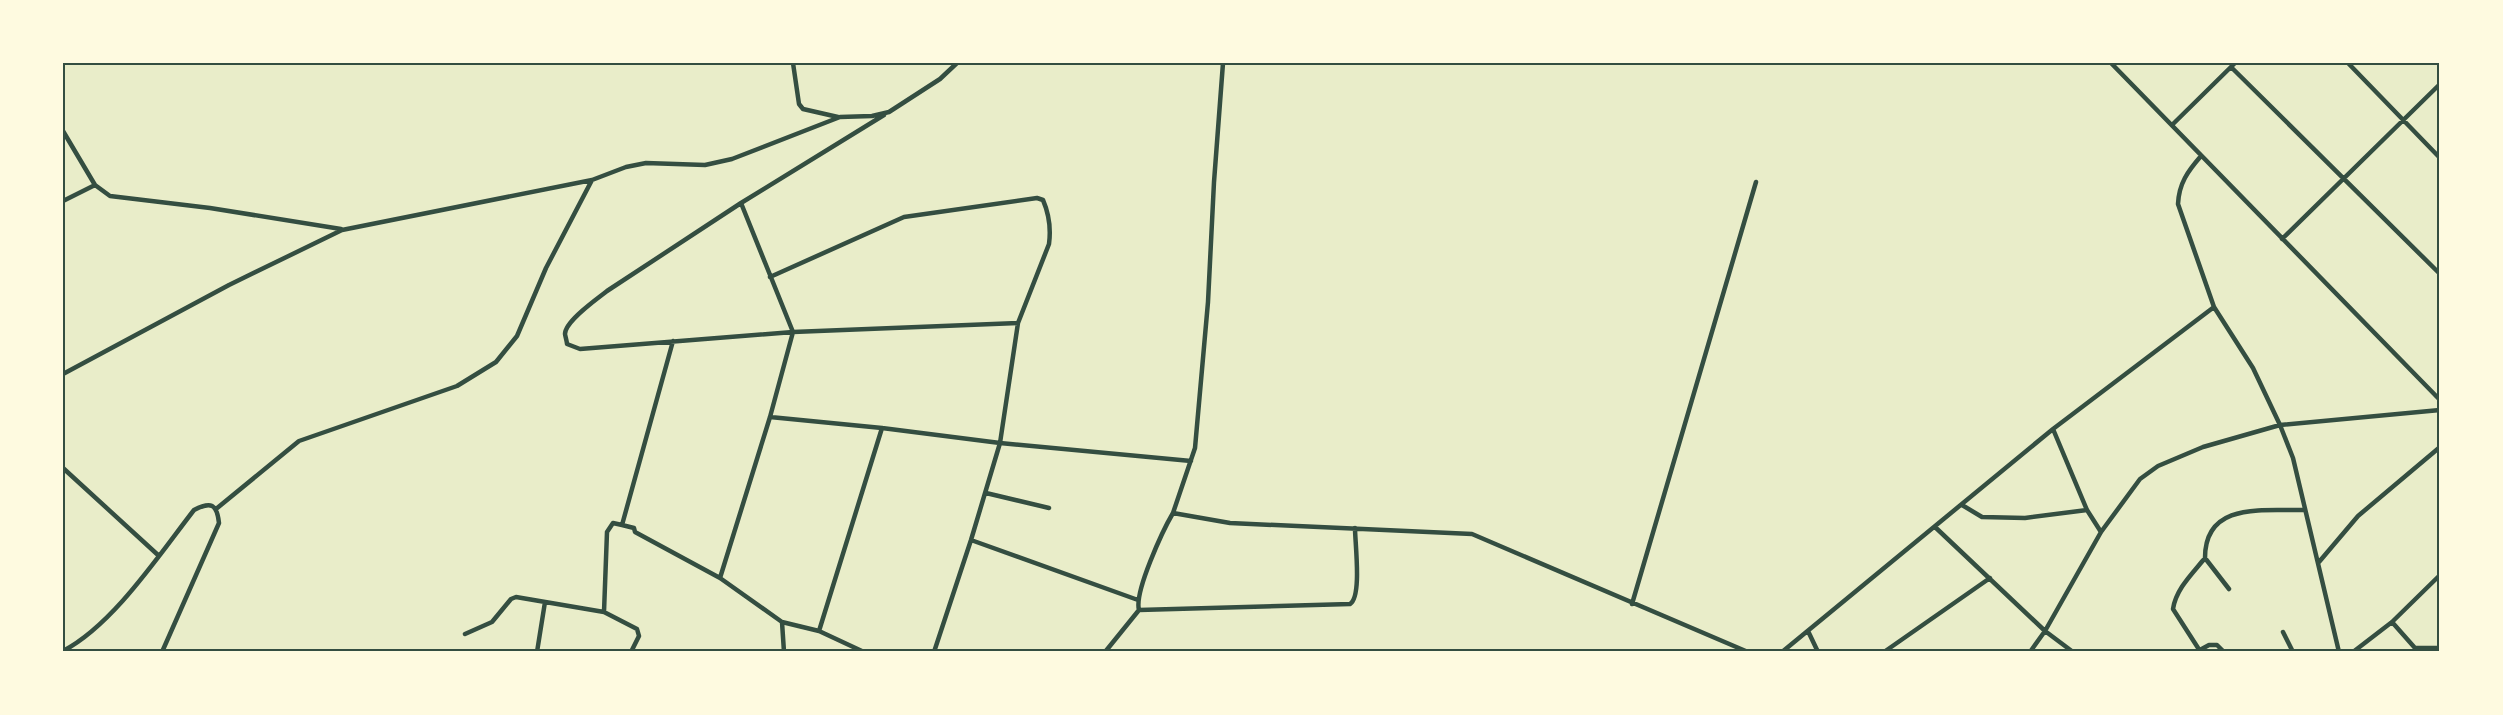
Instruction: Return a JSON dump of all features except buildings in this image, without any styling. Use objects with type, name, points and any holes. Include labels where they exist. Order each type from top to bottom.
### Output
[{"type":"street","points":[[793,63],[799,104],[803,109],[840,117],[872,116],[889,112]]},
{"type":"street","points":[[957,63],[940,79],[741,203],[586,307],[567,327],[565,334],[567,344],[580,349],[793,332],[1018,323]]},
{"type":"street","points":[[1105,652],[1139,610],[1138,600],[1162,532],[1173,513],[1195,448],[1208,302],[1223,63]]},
{"type":"street","points":[[2348,63],[2440,158]]},
{"type":"street","points":[[2113,64],[2440,400]]},
{"type":"street","points":[[2172,124],[2233,65],[2344,180],[2440,274]]},
{"type":"street","points":[[2282,238],[2440,84]]},
{"type":"street","points":[[63,374],[229,285],[342,230],[592,180],[626,167],[646,163],[705,165],[732,159],[840,117]]},
{"type":"street","points":[[63,131],[95,185],[110,196],[210,208],[342,230]]},
{"type":"street","points":[[63,146],[69,143]]},
{"type":"street","points":[[2201,156],[2182,182],[2178,204],[2214,307],[2253,368],[2293,459],[2339,652]]},
{"type":"street","points":[[216,509],[298,441],[457,386],[496,363],[517,336],[546,268],[592,180]]},
{"type":"street","points":[[1632,604],[1756,182]]},
{"type":"street","points":[[63,201],[95,185]]},
{"type":"street","points":[[770,277],[904,217],[1037,198],[1043,200],[1051,232],[1049,244],[1018,323],[1000,443],[934,652]]},
{"type":"street","points":[[720,578],[770,417],[793,332],[741,203]]},
{"type":"street","points":[[1782,652],[2053,429],[2214,307]]},
{"type":"street","points":[[622,525],[673,341]]},
{"type":"street","points":[[2030,652],[2046,631],[2101,532],[2140,479],[2158,466],[2203,447],[2280,425],[2440,410]]},
{"type":"street","points":[[770,417],[1000,443],[1191,461]]},
{"type":"street","points":[[819,631],[882,428]]},
{"type":"street","points":[[2053,429],[2087,510],[2101,532]]},
{"type":"street","points":[[2319,562],[2353,520],[2440,447]]},
{"type":"street","points":[[63,468],[159,555]]},
{"type":"street","points":[[986,493],[1049,508]]},
{"type":"street","points":[[63,651],[79,643],[106,620],[194,510],[205,504],[216,509]]},
{"type":"street","points":[[1962,505],[1983,517],[2025,518],[2087,510]]},
{"type":"street","points":[[162,652],[219,523],[216,509]]},
{"type":"street","points":[[2229,589],[2205,558],[2205,543],[2215,526],[2231,514],[2305,510]]},
{"type":"street","points":[[1173,513],[1212,522],[1472,534],[1748,652]]},
{"type":"street","points":[[604,612],[607,532],[613,523],[634,528],[635,532],[720,578],[782,622],[819,631],[864,652]]},
{"type":"street","points":[[1935,527],[2046,631],[2073,652]]},
{"type":"street","points":[[1139,610],[1350,604],[1356,598],[1357,584],[1355,528]]},
{"type":"street","points":[[971,540],[1138,600]]},
{"type":"street","points":[[2205,558],[2187,579],[2175,599],[2173,609],[2198,651],[2209,645],[2217,645],[2223,652]]},
{"type":"street","points":[[2353,652],[2392,622],[2440,575]]},
{"type":"street","points":[[1884,652],[1990,578]]},
{"type":"street","points":[[465,634],[492,622],[511,599],[516,597],[604,612],[637,630],[639,636],[631,652]]},
{"type":"street","points":[[537,652],[545,602]]},
{"type":"street","points":[[782,622],[784,652]]},
{"type":"street","points":[[2392,622],[2415,648],[2440,648]]},
{"type":"street","points":[[1808,631],[1818,652]]},
{"type":"street","points":[[2283,632],[2293,652]]}]
